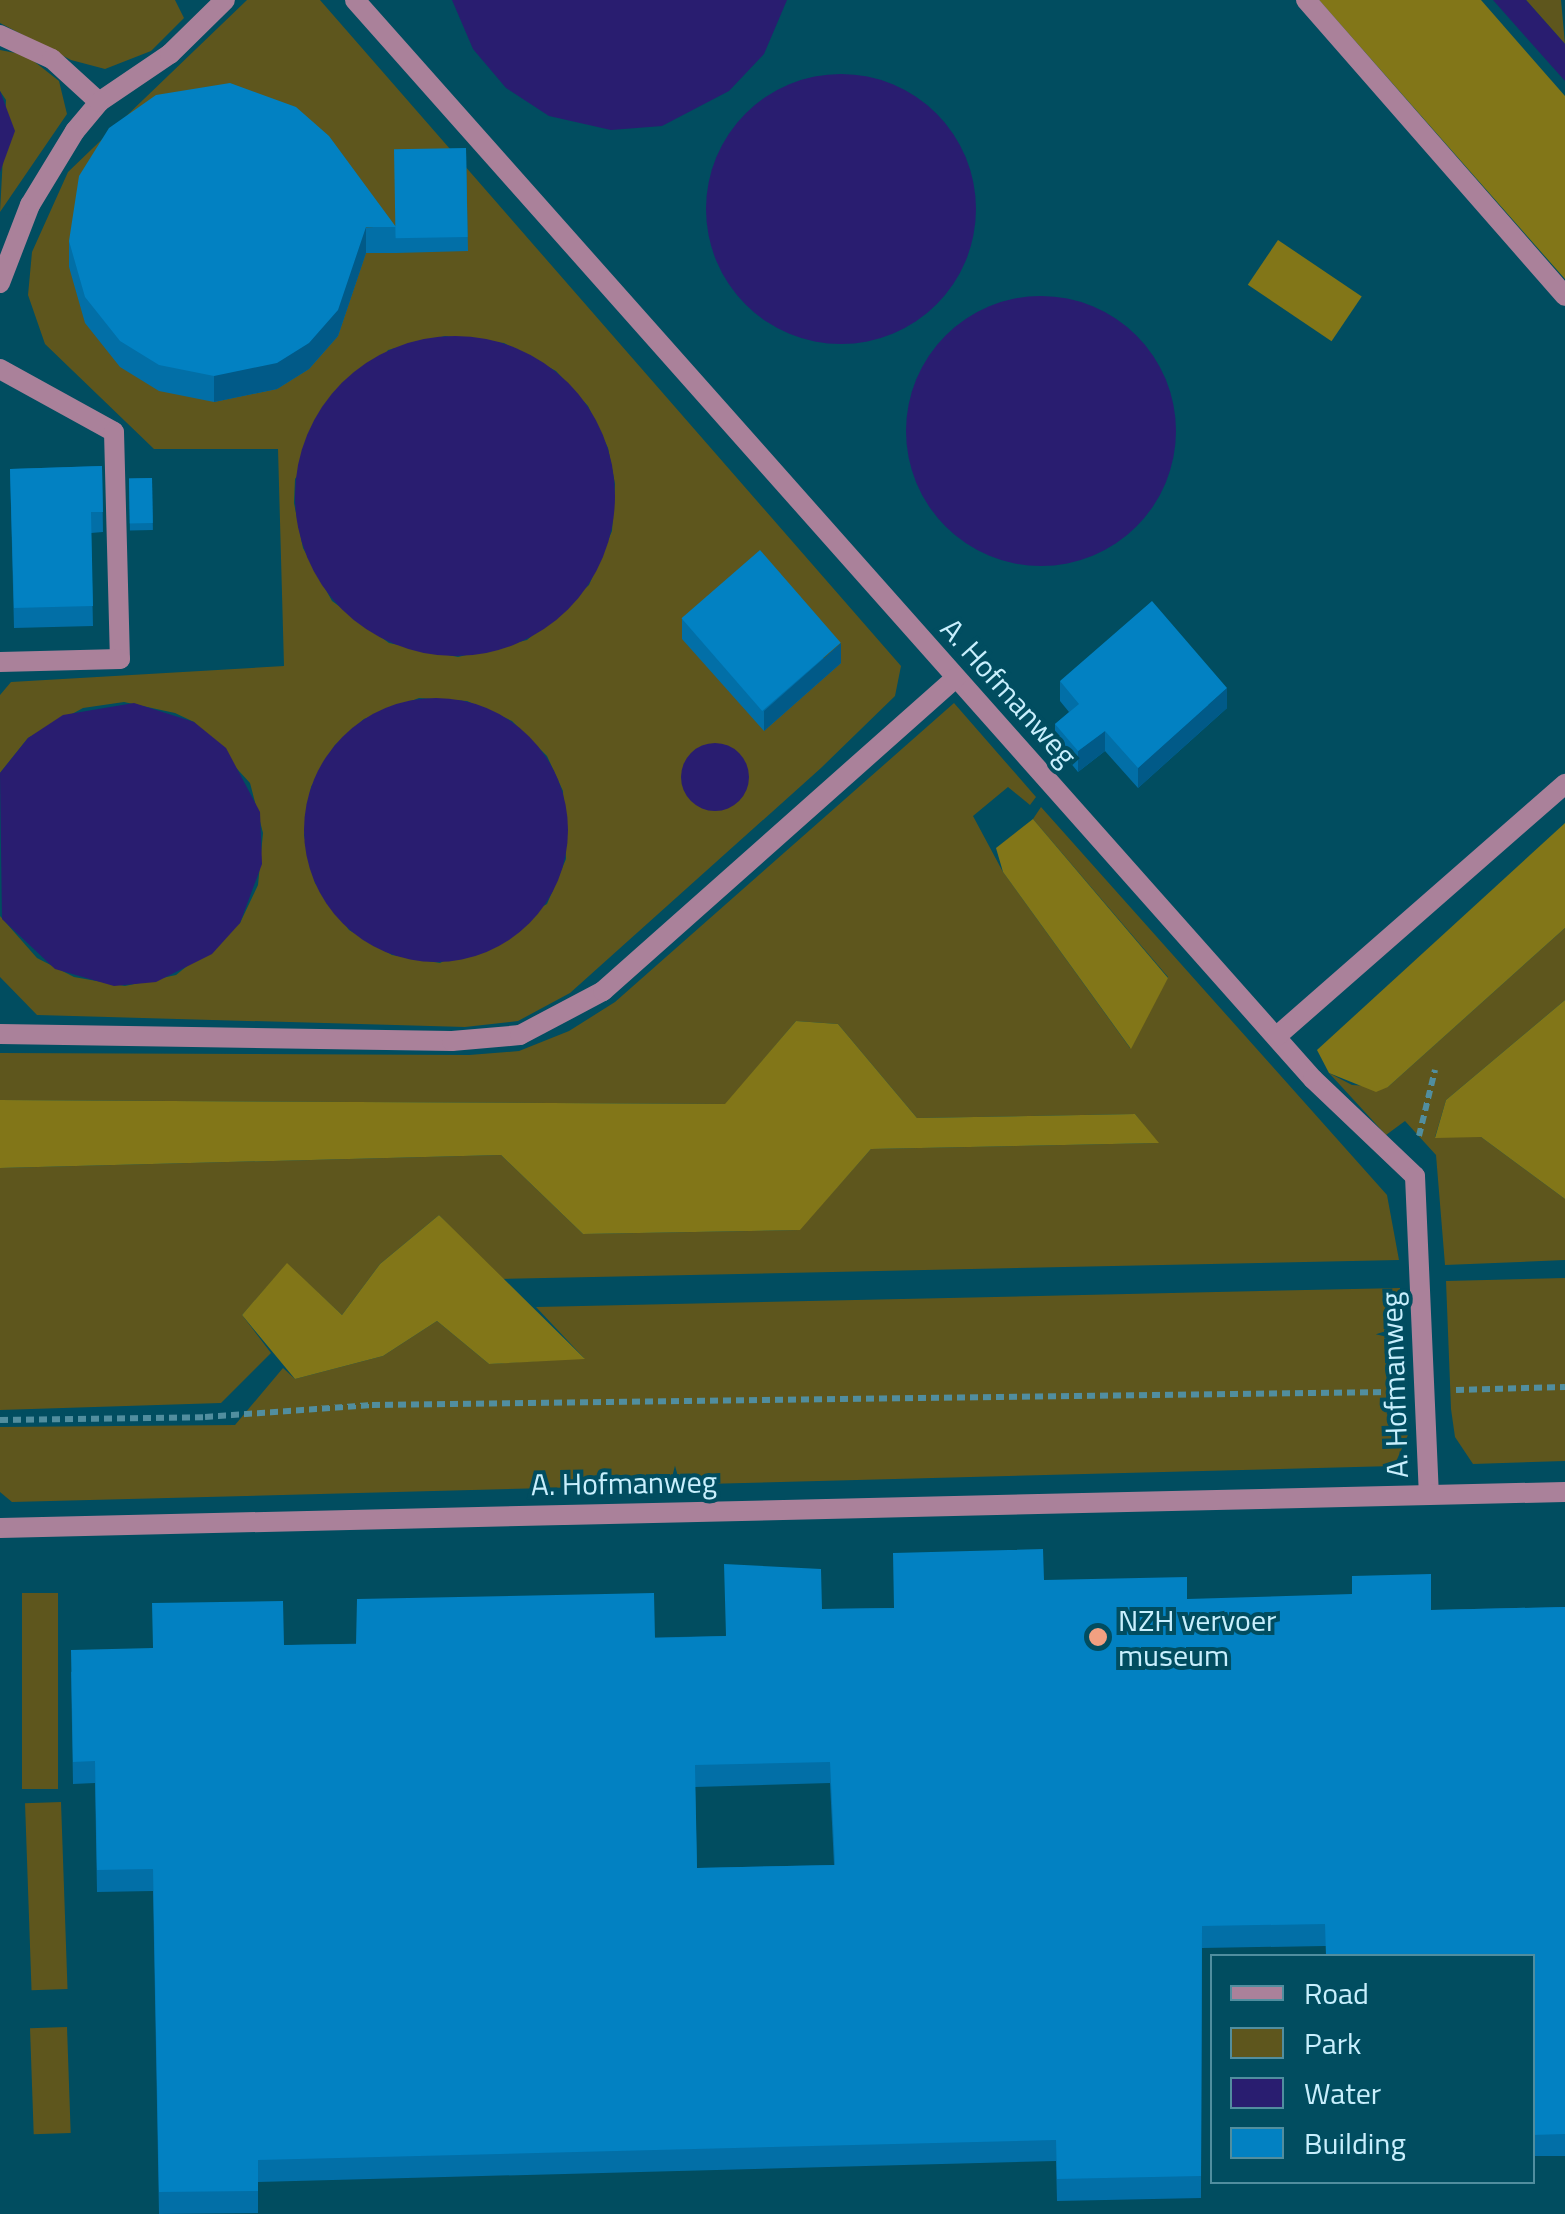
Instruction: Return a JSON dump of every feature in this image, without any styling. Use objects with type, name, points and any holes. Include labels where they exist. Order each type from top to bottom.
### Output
[{"type":"street","points":[[0,283],[30,205],[99,102],[170,54],[225,0]]},
{"type":"street","name":"A. Hofmanweg","points":[[355,0],[1277,1036],[1415,1176],[1429,1495]]},
{"type":"street","points":[[1306,0],[1565,296]]},
{"type":"street","points":[[0,35],[52,58],[99,102]]},
{"type":"street","points":[[0,370],[114,432],[120,659],[0,662]]},
{"type":"street","points":[[0,1034],[452,1041],[520,1035],[603,990],[956,678]]},
{"type":"street","points":[[1277,1036],[1565,784]]},
{"type":"street","name":"A. Hofmanweg","points":[[0,1528],[1565,1492]]},
{"type":"path","points":[[1415,1176],[1422,1107],[1435,1070]]},
{"type":"path","points":[[0,1420],[205,1417],[372,1404],[1565,1387]]},
{"type":"green space","points":[[0,0],[175,0],[184,18],[151,51],[105,69],[71,60],[0,23]]},
{"type":"green space","points":[[247,0],[320,0],[901,666],[895,696],[821,768],[570,993],[518,1021],[465,1027],[37,1015],[0,977],[0,916],[37,958],[74,977],[125,986],[176,975],[240,923],[258,885],[263,833],[250,783],[194,722],[175,713],[124,702],[83,708],[28,738],[0,773],[0,695],[11,682],[284,666],[278,449],[154,449],[45,344],[28,295],[32,252],[68,172]],"holes":[[[445,336],[504,343],[556,371],[588,406],[608,448],[615,484],[612,531],[589,585],[527,640],[458,657],[389,643],[332,601],[303,548],[294,503],[295,479],[388,350]],[[419,698],[467,701],[512,721],[547,756],[563,791],[566,859],[547,904],[440,963],[392,955],[349,930],[315,883],[304,835],[311,787],[335,745],[364,719]]]},
{"type":"green space","points":[[1526,0],[1561,0],[1565,44]]},
{"type":"green space","points":[[0,50],[26,55],[59,81],[67,114],[0,212],[6,100],[0,91]]},
{"type":"green space","points":[[954,703],[1036,797],[1030,805],[1008,787],[973,816],[1003,872],[1130,1048],[1168,977],[1033,819],[1041,807],[1387,1195],[1399,1260],[500,1279],[439,1215],[380,1264],[342,1315],[287,1264],[242,1315],[271,1353],[221,1403],[0,1410],[0,1168],[501,1155],[583,1234],[799,1230],[871,1149],[1158,1143],[1135,1114],[917,1118],[838,1024],[796,1021],[726,1104],[0,1100],[0,1053],[469,1055],[519,1051],[569,1031],[615,1002]]},
{"type":"green space","points":[[1565,928],[1565,1000],[1446,1100],[1435,1137],[1481,1137],[1565,1199],[1565,1260],[1445,1265],[1436,1155],[1405,1121],[1386,1135],[1329,1073],[1352,1085],[1388,1087]]},
{"type":"green space","points":[[1565,1278],[1565,1461],[1473,1464],[1455,1437],[1446,1281]]},
{"type":"green space","points":[[1400,1288],[1408,1435],[1394,1466],[12,1502],[0,1492],[0,1427],[235,1425],[283,1368],[295,1379],[383,1356],[437,1321],[489,1364],[584,1358],[536,1307]]},
{"type":"green space","points":[[22,1593],[58,1593],[58,1789],[22,1789]]},
{"type":"green space","points":[[61,1802],[68,1989],[32,1990],[25,1803]]},
{"type":"green space","points":[[67,2027],[71,2133],[34,2134],[30,2028]]},
{"type":"shaded area","points":[[1319,0],[1481,0],[1565,96],[1565,279]]},
{"type":"shaded area","points":[[1278,240],[1362,296],[1332,341],[1248,285]]},
{"type":"shaded area","points":[[1033,819],[1168,978],[1131,1049],[1003,872],[996,848]]},
{"type":"shaded area","points":[[1565,823],[1565,928],[1388,1087],[1376,1092],[1329,1073],[1317,1050]]},
{"type":"shaded area","points":[[1565,1000],[1565,1199],[1481,1137],[1435,1138],[1446,1100]]},
{"type":"shaded area","points":[[796,1021],[838,1024],[917,1118],[1135,1114],[1159,1143],[871,1149],[800,1230],[583,1234],[501,1155],[0,1168],[0,1100],[725,1104]]},
{"type":"shaded area","points":[[439,1215],[585,1359],[489,1364],[437,1321],[383,1356],[295,1379],[242,1315],[287,1263],[342,1315],[380,1264]]},
{"type":"water","points":[[452,0],[787,0],[764,54],[729,91],[662,126],[611,130],[549,116],[506,88],[473,49]]},
{"type":"water","points":[[1493,0],[1526,0],[1565,44],[1565,81]]},
{"type":"water","points":[[841,74],[893,84],[937,113],[966,157],[976,209],[966,261],[937,305],[893,334],[841,344],[789,334],[745,305],[716,261],[706,209],[716,157],[745,113],[789,84]]},
{"type":"water","points":[[0,91],[15,131],[0,172]]},
{"type":"water","points":[[1041,296],[1093,306],[1136,336],[1166,379],[1176,431],[1166,483],[1136,526],[1093,556],[1041,566],[989,556],[946,526],[916,483],[906,431],[916,379],[946,336],[989,306]]},
{"type":"water","points":[[439,336],[471,336],[502,342],[531,354],[579,394],[597,420],[609,449],[615,496],[609,543],[597,572],[557,620],[531,638],[502,650],[471,656],[439,656],[408,650],[379,638],[331,598],[313,572],[301,543],[295,512],[295,480],[301,449],[313,420],[353,372],[379,354],[408,342]]},
{"type":"water","points":[[436,698],[462,700],[487,708],[530,736],[558,779],[566,804],[566,856],[558,881],[530,924],[487,952],[462,960],[436,962],[410,960],[385,952],[342,924],[314,881],[306,856],[304,830],[306,804],[314,779],[342,736],[385,708],[410,700]]},
{"type":"water","points":[[134,703],[194,722],[226,748],[260,812],[262,864],[240,923],[212,954],[156,982],[114,986],[55,969],[2,919],[0,773],[28,738],[63,715]]},
{"type":"water","points":[[715,743],[739,753],[749,777],[739,801],[715,811],[691,801],[681,777],[691,753]]},
{"type":"building","points":[[230,83],[296,107],[329,136],[396,227],[366,227],[338,310],[309,343],[277,363],[214,376],[159,365],[120,341],[85,297],[69,241],[79,176],[109,128],[156,95]]},
{"type":"building","points":[[466,148],[468,237],[396,238],[394,149]]},
{"type":"building","points":[[102,466],[103,512],[91,512],[93,606],[14,608],[10,469]]},
{"type":"building","points":[[129,478],[152,478],[153,523],[130,523]]},
{"type":"building","points":[[760,550],[841,643],[762,711],[682,618]]},
{"type":"building","points":[[1152,601],[1227,688],[1138,768],[1105,731],[1078,751],[1055,724],[1079,704],[1060,681]]},
{"type":"building","points":[[1043,1549],[1044,1580],[1187,1577],[1187,1599],[1352,1594],[1352,1576],[1431,1574],[1431,1610],[1565,1607],[1565,2134],[1535,2135],[1535,1954],[1326,1954],[1325,1924],[1202,1926],[1201,2176],[1057,2179],[1056,2140],[258,2160],[258,2191],[159,2192],[153,1869],[97,1870],[95,1761],[73,1762],[71,1650],[153,1648],[152,1603],[283,1601],[284,1645],[356,1644],[357,1599],[654,1593],[655,1638],[726,1636],[724,1564],[821,1569],[822,1609],[894,1608],[893,1553]],"holes":[[[830,1762],[835,1865],[697,1868],[695,1765]]]},
{"type":"place","name":"NZH vervoer museum","points":[[1098,1637]]}]
